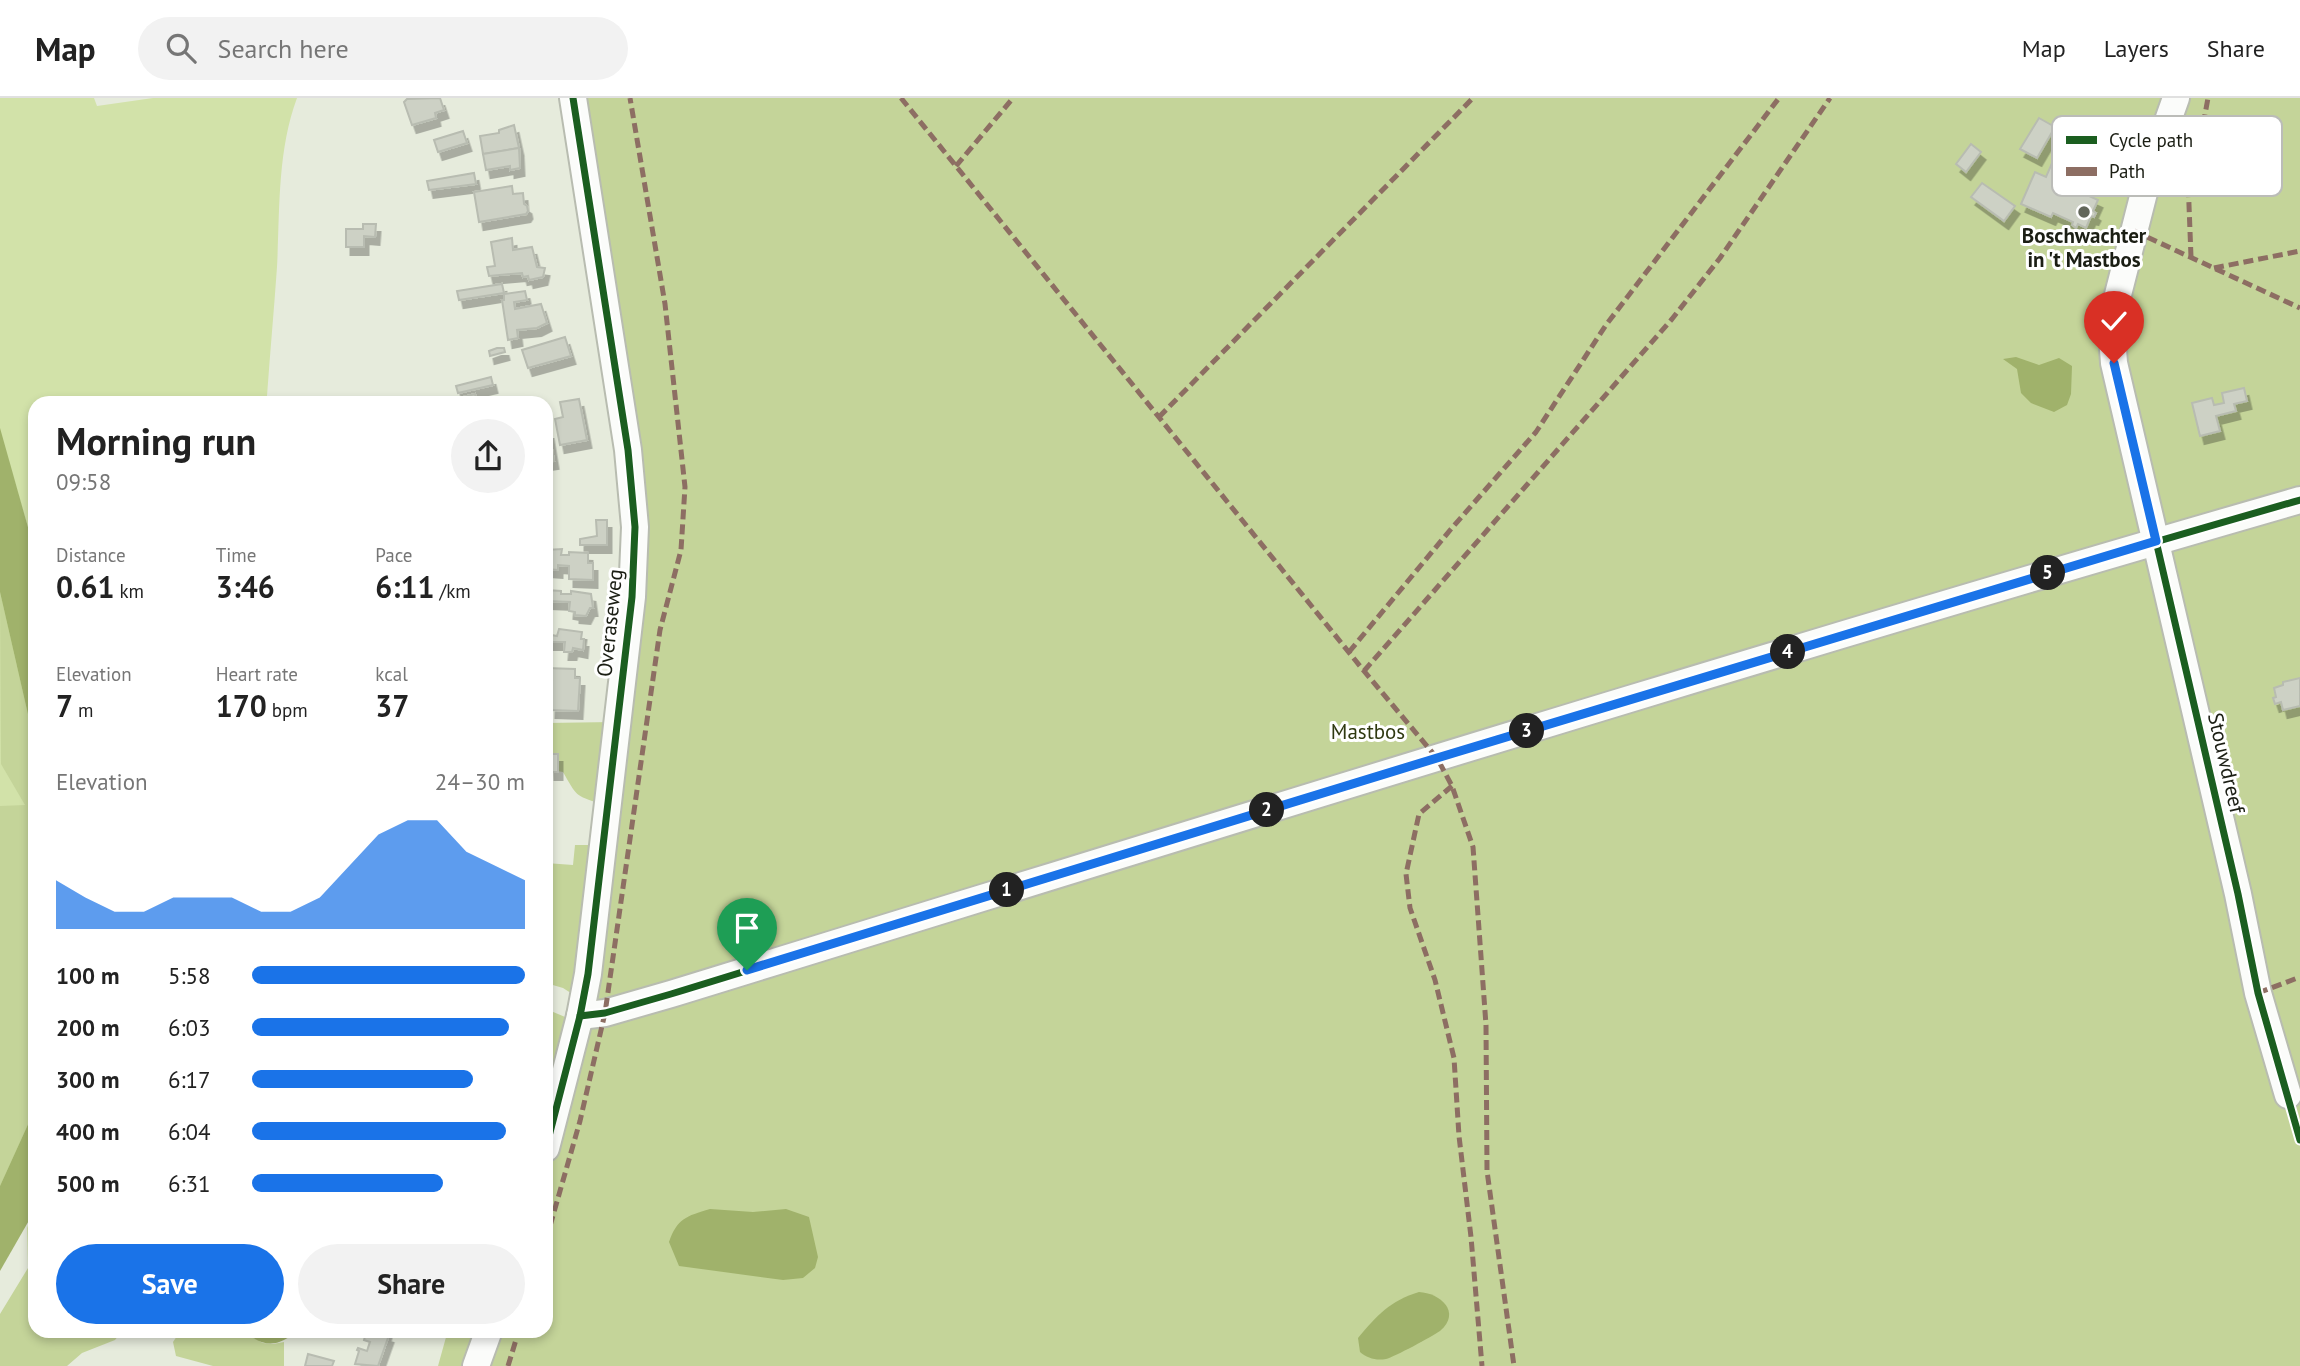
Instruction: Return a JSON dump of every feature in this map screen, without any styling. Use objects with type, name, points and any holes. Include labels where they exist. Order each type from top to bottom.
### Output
[{"type":"street","name":"Overaseweg","points":[[553,1121],[588,974],[632,597],[635,527],[628,450],[573,98]]},
{"type":"street","name":"Stouwdreef","points":[[2170,116],[2176,98]]},
{"type":"street","name":"Stouwdreef","points":[[2143,196],[2111,322],[2114,363],[2238,894],[2258,993],[2288,1095]]},
{"type":"street","points":[[580,1016],[605,1013],[671,994],[1437,758],[2300,500]]},
{"type":"street","points":[[476,1366],[486,1338]]},
{"type":"shaded area","points":[[0,98],[94,98],[97,106],[153,98],[297,98],[283,160],[267,396],[28,396],[28,528],[8,459],[28,543],[28,1180],[0,1250]]},
{"type":"shaded area","points":[[2016,357],[2039,365],[2059,358],[2072,366],[2071,394],[2067,405],[2054,412],[2031,403],[2021,393],[2017,369],[2003,359]]},
{"type":"shaded area","points":[[0,428],[28,527],[28,714],[0,592]]},
{"type":"shaded area","points":[[28,1124],[28,1222],[0,1271],[0,1186]]},
{"type":"shaded area","points":[[710,1209],[753,1212],[786,1209],[809,1217],[818,1257],[815,1268],[803,1278],[783,1280],[679,1266],[669,1242],[675,1228],[689,1216]]},
{"type":"shaded area","points":[[1419,1292],[1434,1296],[1446,1305],[1449,1317],[1440,1331],[1386,1359],[1379,1360],[1360,1352],[1358,1338],[1378,1316],[1392,1304]]},
{"type":"shaded area","points":[[254,1338],[287,1338],[271,1344]]},
{"type":"green space","name":"Mastbos","points":[[581,98],[2300,98],[2300,1366],[438,1366],[446,1338],[553,1338],[553,1012],[570,1019],[574,995],[553,985],[553,864],[573,865],[575,845],[596,845],[601,804],[577,794],[563,772],[553,770],[553,723],[613,722],[639,584]]},
{"type":"green space","points":[[0,592],[28,714],[28,1124],[0,1186],[0,806],[25,805],[1,764]]},
{"type":"green space","points":[[28,1268],[28,1338],[117,1338],[82,1353],[67,1366],[0,1366],[0,1314]]},
{"type":"green space","points":[[176,1338],[254,1338],[263,1343],[284,1342],[284,1366],[213,1366],[176,1356],[173,1342]]},
{"type":"building","points":[[440,98],[444,110],[435,113],[436,118],[412,125],[404,102],[407,99]]},
{"type":"building","points":[[2039,118],[2052,125],[2052,132],[2037,158],[2020,149]]},
{"type":"building","points":[[514,125],[519,148],[483,154],[480,136],[499,133],[499,130]]},
{"type":"building","points":[[463,131],[467,143],[438,152],[434,140]]},
{"type":"building","points":[[1971,144],[1981,152],[1966,172],[1956,164]]},
{"type":"building","points":[[519,148],[520,168],[510,170],[510,166],[486,170],[483,154]]},
{"type":"building","points":[[2052,163],[2052,196],[2089,196],[2098,200],[2093,211],[2096,213],[2094,217],[2091,216],[2086,228],[2078,224],[2076,228],[2072,225],[2073,222],[2053,213],[2051,217],[2021,204],[2035,172],[2046,177]]},
{"type":"building","points":[[474,173],[476,184],[429,190],[427,181]]},
{"type":"building","points":[[1982,183],[2015,206],[2004,221],[1971,197]]},
{"type":"building","points":[[512,186],[513,194],[523,193],[528,211],[526,214],[479,222],[474,192]]},
{"type":"building","points":[[363,224],[376,224],[375,237],[364,236],[364,247],[346,247],[346,229],[363,229]]},
{"type":"building","points":[[512,238],[513,250],[532,247],[537,267],[545,268],[543,277],[529,280],[528,276],[523,277],[522,273],[489,276],[487,267],[495,266],[491,242]]},
{"type":"building","points":[[502,284],[504,293],[459,300],[457,291]]},
{"type":"building","points":[[525,291],[527,300],[514,302],[515,309],[541,304],[547,323],[537,328],[517,330],[518,338],[508,340],[502,300],[504,294]]},
{"type":"building","points":[[565,337],[571,356],[528,368],[522,350]]},
{"type":"building","points":[[504,348],[505,352],[490,356],[489,351]]},
{"type":"building","points":[[491,377],[493,385],[458,393],[456,386]]},
{"type":"building","points":[[2244,388],[2247,401],[2234,404],[2236,411],[2216,416],[2220,431],[2200,436],[2192,403],[2212,398],[2214,405],[2224,403],[2222,393]]},
{"type":"building","points":[[579,399],[587,440],[560,445],[555,419],[563,417],[560,402]]},
{"type":"building","points":[[596,520],[607,520],[607,545],[580,545],[580,539],[597,536]]},
{"type":"building","points":[[562,549],[561,555],[569,555],[569,552],[588,553],[588,563],[593,563],[593,580],[569,579],[569,566],[558,565],[558,570],[553,570],[553,550]]},
{"type":"building","points":[[553,590],[561,591],[561,594],[571,594],[571,591],[591,594],[593,608],[590,608],[586,616],[575,615],[575,612],[569,611],[570,602],[553,601]]},
{"type":"building","points":[[559,629],[582,632],[583,650],[573,648],[572,652],[564,652],[565,642],[553,642],[553,635],[557,636]]},
{"type":"building","points":[[553,668],[575,669],[575,678],[580,678],[578,711],[553,710]]},
{"type":"building","points":[[2300,678],[2300,706],[2283,710],[2281,702],[2275,704],[2274,688],[2283,685],[2283,682]]},
{"type":"building","points":[[553,754],[558,754],[558,772],[553,772]]},
{"type":"building","points":[[388,1338],[378,1366],[355,1364],[358,1348],[367,1351],[370,1342],[364,1340]]},
{"type":"building","points":[[308,1354],[334,1361],[332,1366],[305,1366]]},
{"type":"marked path","points":[[553,1216],[580,1121],[605,1013],[660,630],[681,550],[685,487],[665,304],[630,98]]},
{"type":"marked path","points":[[901,98],[1437,758],[1452,786],[1473,847],[1486,1025],[1487,1171],[1514,1366]]},
{"type":"marked path","points":[[956,166],[1013,98]]},
{"type":"marked path","points":[[1159,417],[1473,98]]},
{"type":"marked path","points":[[1349,652],[1536,432],[1606,325],[1779,98]]},
{"type":"marked path","points":[[1364,671],[1672,319],[1720,258],[1830,98]]},
{"type":"marked path","points":[[2205,116],[2208,98]]},
{"type":"marked path","points":[[2189,196],[2191,257]]},
{"type":"marked path","points":[[2134,231],[2300,308]]},
{"type":"marked path","points":[[2214,268],[2300,251]]},
{"type":"marked path","points":[[1452,786],[1419,814],[1406,874],[1410,908],[1435,980],[1454,1058],[1482,1366]]},
{"type":"marked path","points":[[2258,993],[2300,977]]},
{"type":"marked path","points":[[508,1366],[517,1338]]},
{"type":"cycle path","points":[[553,1121],[588,974],[632,597],[635,527],[628,450],[573,98]]},
{"type":"cycle path","points":[[580,1016],[605,1013],[671,994],[1688,681],[2300,500]]},
{"type":"cycle path","points":[[2156,541],[2238,894],[2258,993],[2300,1140]]},
{"type":"place","name":"Boschwachter in 't Mastbos","points":[[2084,212]]},
{"type":"route","points":[[747,970],[2156,541],[2114,363]]}]
